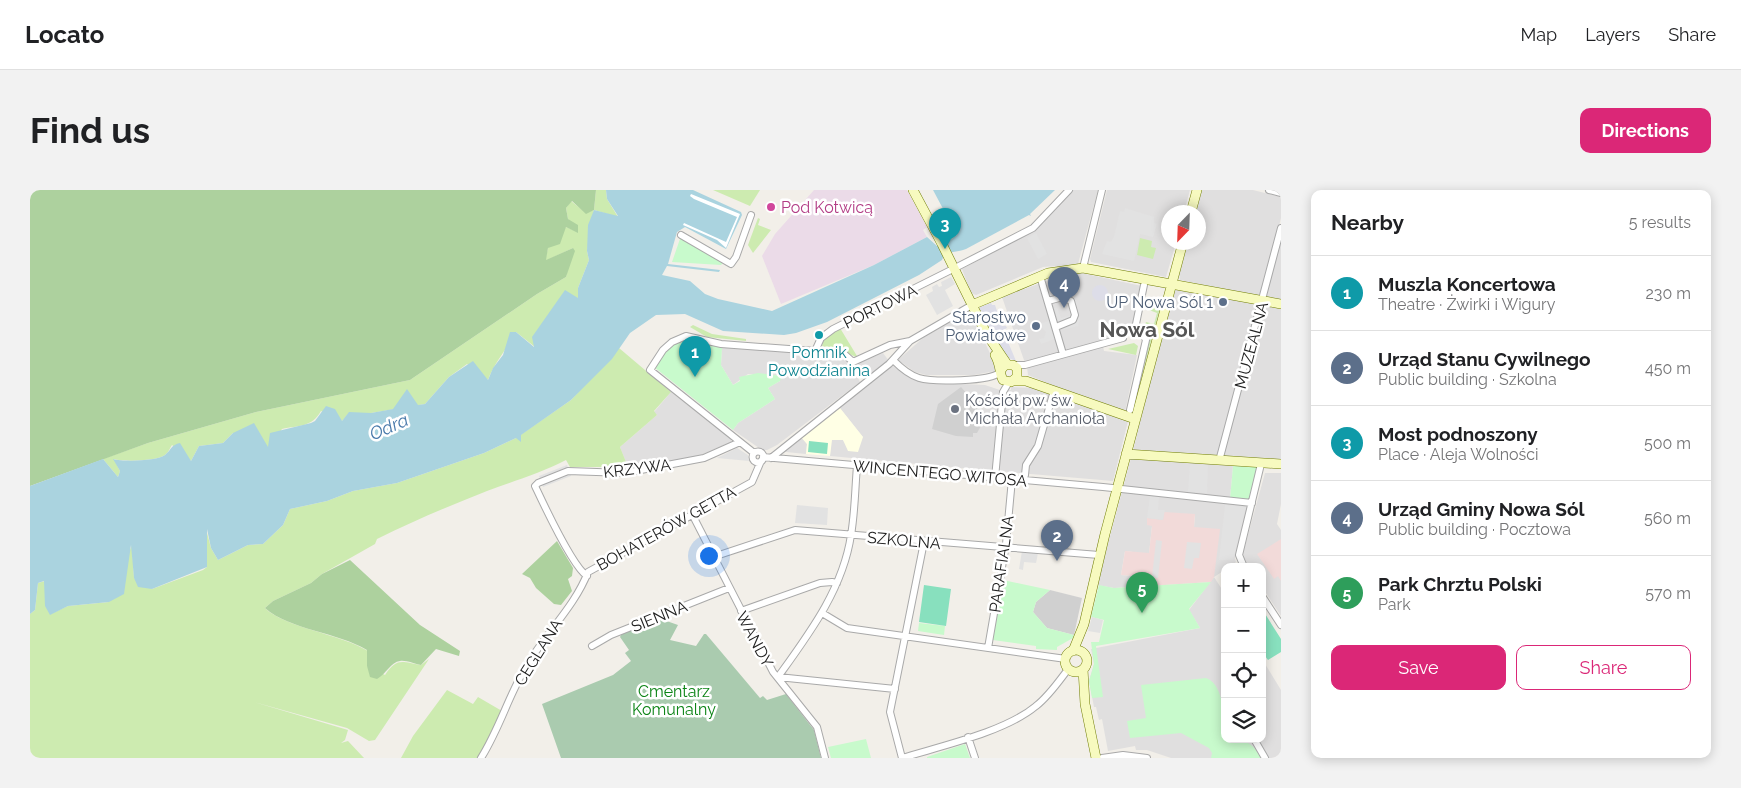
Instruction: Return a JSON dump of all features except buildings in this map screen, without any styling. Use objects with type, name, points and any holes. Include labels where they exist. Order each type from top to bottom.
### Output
[{"type":"street","points":[[913,190],[948,254],[986,333],[1005,368],[1014,379]]},
{"type":"street","name":"PORTOWA","points":[[816,351],[821,338],[833,329],[1032,228],[1069,190]]},
{"type":"street","points":[[1083,268],[1102,190]]},
{"type":"street","points":[[1193,205],[1197,190]]},
{"type":"street","points":[[1268,190],[1281,193]]},
{"type":"street","points":[[681,235],[731,264],[736,257],[750,215]]},
{"type":"street","name":"MUZEALNA","points":[[1219,461],[1281,228]]},
{"type":"street","points":[[822,613],[844,627],[1066,659],[1078,651],[1099,555],[1181,250]]},
{"type":"street","points":[[754,456],[740,442],[650,370],[663,350],[680,337],[721,344],[842,353],[853,362],[878,350],[910,341],[972,305],[1040,276],[1053,271],[1083,268],[1281,304]]},
{"type":"street","points":[[1040,276],[1064,354]]},
{"type":"street","points":[[1130,410],[1146,340],[1136,324],[1144,285]]},
{"type":"street","points":[[1048,302],[1063,298],[1071,302],[1075,315],[1073,320],[1056,327]]},
{"type":"street","points":[[892,360],[919,378],[985,378],[997,376],[1005,368],[1025,365],[1123,338]]},
{"type":"street","points":[[765,459],[892,360],[910,341]]},
{"type":"street","points":[[995,478],[1003,392],[1025,365]]},
{"type":"street","points":[[1005,368],[1003,380],[1026,381],[1136,419]]},
{"type":"street","points":[[1024,474],[1026,465],[1038,446],[1053,394]]},
{"type":"street","name":"KRZYWA","points":[[586,576],[580,570],[535,486],[568,471],[625,473],[712,455],[740,442]]},
{"type":"street","points":[[1126,454],[1281,464]]},
{"type":"street","name":"WINCENTEGO WITOSA","points":[[754,456],[765,459],[1012,479],[1252,503]]},
{"type":"street","name":"BOHATERÓW GETTA","points":[[747,484],[752,475],[754,456]]},
{"type":"street","name":"BOHATERÓW GETTA","points":[[586,576],[591,569],[755,479],[765,459]]},
{"type":"street","points":[[1242,563],[1239,555],[1261,464]]},
{"type":"street","points":[[857,466],[851,535],[836,584],[822,613],[778,677],[894,690]]},
{"type":"street","name":"PARAFIALNA","points":[[988,648],[1005,548],[1012,479]]},
{"type":"street","name":"WANDY","points":[[692,514],[773,672],[817,727],[825,758]]},
{"type":"street","name":"SZKOLNA","points":[[713,557],[795,530],[1099,555]]},
{"type":"street","points":[[924,542],[890,716],[902,758],[968,737],[1026,714],[1075,670],[1087,662],[1078,651]]},
{"type":"street","name":"CEGLANA","points":[[482,758],[497,731],[526,666],[582,588],[586,576]]},
{"type":"street","points":[[741,611],[820,583],[832,582],[836,584]]},
{"type":"street","name":"SIENNA","points":[[592,646],[611,635],[729,588]]},
{"type":"street","points":[[1266,602],[1281,625]]},
{"type":"street","points":[[1066,659],[1075,670],[1085,704],[1096,758]]},
{"type":"street","points":[[968,737],[975,758]]},
{"type":"street","points":[[1256,743],[1265,758]]},
{"type":"street","points":[[1102,758],[1124,755],[1147,758]]},
{"type":"shaded area","points":[[814,190],[907,190],[927,227],[923,230],[927,237],[874,265],[781,304],[762,256],[775,234]]},
{"type":"shaded area","points":[[1073,190],[1098,190],[1078,264],[1043,267],[976,295],[971,293],[962,269],[1035,230]]},
{"type":"shaded area","points":[[1107,190],[1190,190],[1186,205],[1161,205],[1161,250],[1174,250],[1166,277],[1091,262],[1090,259]]},
{"type":"shaded area","points":[[1201,190],[1253,190],[1281,197],[1281,218],[1261,297],[1180,280],[1179,274],[1186,250],[1206,250],[1206,205],[1198,205]]},
{"type":"shaded area","points":[[1125,208],[1154,217],[1154,223],[1157,224],[1153,237],[1140,234],[1134,261],[1102,254],[1107,241],[1111,242],[1114,237],[1120,211],[1124,212]]},
{"type":"shaded area","points":[[1036,233],[1047,254],[1038,259],[1027,238]]},
{"type":"shaded area","points":[[1281,238],[1281,302],[1266,298],[1266,295]]},
{"type":"shaded area","points":[[1081,273],[1142,286],[1134,331],[1025,363],[1002,297],[1066,274]]},
{"type":"shaded area","points":[[951,277],[955,284],[945,290],[953,306],[937,315],[926,295],[933,291],[932,287],[937,284],[939,287],[942,286],[941,282]]},
{"type":"shaded area","points":[[1100,285],[1106,287],[1108,293],[1106,299],[1100,301],[1094,299],[1092,293],[1094,287]]},
{"type":"shaded area","points":[[1173,288],[1281,309],[1281,459],[1133,451]]},
{"type":"shaded area","points":[[1066,292],[1076,300],[1080,318],[1078,326],[1063,330],[1062,328],[1060,329],[1054,308],[1057,307],[1061,318],[1072,315],[1069,304],[1065,300],[1055,303],[1053,296]]},
{"type":"shaded area","points":[[991,303],[995,305],[1002,326],[1007,328],[1003,330],[1016,361],[1006,357],[990,333],[992,331],[980,310],[980,307]]},
{"type":"shaded area","points":[[968,312],[971,313],[996,366],[995,371],[974,375],[926,375],[915,372],[898,360],[924,337]]},
{"type":"shaded area","points":[[1051,320],[1057,338],[1041,344],[1039,339],[1044,338],[1046,332],[1039,324]]},
{"type":"shaded area","points":[[1103,346],[1104,351],[1137,355],[1125,412],[1028,375],[1027,367]]},
{"type":"shaded area","points":[[722,348],[840,355],[849,360],[860,382],[777,445],[767,450],[762,450],[733,430],[738,423],[775,399],[768,388],[780,381],[779,375],[748,374],[733,385],[721,365]]},
{"type":"shaded area","points":[[883,353],[889,361],[864,379],[855,364]]},
{"type":"shaded area","points":[[892,365],[912,379],[921,382],[985,385],[1000,390],[993,471],[830,456],[831,440],[843,440],[848,448],[863,437],[839,407]]},
{"type":"shaded area","points":[[961,387],[976,404],[982,424],[977,433],[973,433],[973,437],[956,436],[932,429],[938,404]]},
{"type":"shaded area","points":[[1011,387],[1034,388],[1128,421],[1113,481],[997,471],[1004,408],[1006,408],[1008,389],[1011,390]]},
{"type":"shaded area","points":[[671,392],[731,439],[731,442],[696,457],[629,470],[620,447],[657,415],[654,412]]},
{"type":"shaded area","points":[[840,408],[863,437],[858,452],[848,451],[843,440],[832,440],[830,456],[806,454],[807,444],[801,437]]},
{"type":"shaded area","points":[[801,437],[807,444],[806,454],[786,452],[784,449]]},
{"type":"shaded area","points":[[737,448],[748,455],[749,461],[717,458]]},
{"type":"shaded area","points":[[1131,458],[1233,466],[1230,499],[1248,505],[1235,559],[1236,562],[1221,563],[1221,573],[1214,577],[1194,527],[1195,515],[1152,526],[1149,554],[1125,551],[1121,575],[1150,577],[1150,586],[1114,588],[1097,585]]},
{"type":"shaded area","points":[[1190,464],[1208,465],[1207,493],[1188,492]]},
{"type":"shaded area","points":[[567,465],[571,476],[543,487],[539,476]]},
{"type":"shaded area","points":[[1265,473],[1281,473],[1281,504],[1277,524],[1281,530],[1281,616],[1266,593],[1266,563],[1247,563],[1243,553]]},
{"type":"shaded area","points":[[1150,496],[1159,496],[1158,510],[1165,510],[1163,520],[1147,518]]},
{"type":"shaded area","points":[[797,505],[828,508],[827,525],[795,523]]},
{"type":"shaded area","points":[[1225,505],[1246,507],[1233,560],[1219,560]]},
{"type":"shaded area","points":[[1164,512],[1195,514],[1194,527],[1220,529],[1214,577],[1211,582],[1150,586],[1149,577],[1121,575],[1125,551],[1149,553],[1152,526],[1147,525],[1147,518],[1163,520]]},
{"type":"shaded area","points":[[1281,539],[1281,581],[1278,576],[1274,579],[1266,567],[1266,563],[1263,563],[1257,554]]},
{"type":"shaded area","points":[[1156,540],[1162,541],[1158,578],[1152,577]]},
{"type":"shaded area","points":[[1187,542],[1201,543],[1199,558],[1194,558],[1192,569],[1184,568]]},
{"type":"shaded area","points":[[1022,551],[1038,553],[1036,563],[1024,562],[1023,570],[1019,569]]},
{"type":"shaded area","points":[[1214,577],[1221,588],[1221,743],[1266,743],[1266,666],[1281,690],[1281,758],[1171,758],[1147,750],[1136,750],[1135,746],[1108,751],[1102,719],[1099,720],[1096,707],[1094,707],[1089,681],[1094,664],[1091,649],[1200,628],[1189,610]]},
{"type":"shaded area","points":[[1050,590],[1082,598],[1074,635],[1047,628],[1033,612],[1036,602]]},
{"type":"shaded area","points":[[1092,617],[1103,620],[1100,633],[1088,631]]},
{"type":"green space","points":[[30,190],[596,190],[594,210],[586,214],[572,201],[566,208],[568,219],[578,225],[578,233],[566,227],[560,244],[548,248],[546,260],[573,248],[575,251],[566,277],[537,294],[410,380],[256,412],[148,443],[30,486]]},
{"type":"green space","points":[[596,190],[606,190],[607,199],[618,217],[594,210]]},
{"type":"green space","points":[[713,190],[760,190],[750,206]]},
{"type":"green space","points":[[571,201],[586,213],[594,210],[587,251],[589,260],[578,288],[578,299],[565,291],[535,347],[516,332],[488,380],[467,364],[449,377],[425,404],[371,413],[349,413],[342,421],[321,411],[309,423],[282,429],[269,448],[233,433],[223,443],[199,446],[191,461],[172,445],[165,455],[155,459],[132,461],[114,459],[120,471],[118,477],[103,459],[148,443],[256,412],[410,380],[537,294],[566,277],[573,248],[545,261],[548,248],[566,227],[578,232],[568,219],[566,208]]},
{"type":"green space","points":[[758,218],[760,219],[758,225],[771,230],[753,253],[748,245]]},
{"type":"green space","points":[[682,233],[727,258],[721,265],[672,262]]},
{"type":"green space","points":[[1140,238],[1152,241],[1151,247],[1156,248],[1153,259],[1137,255]]},
{"type":"green space","points":[[1159,303],[1158,308],[1160,308],[1133,409],[1152,329],[1144,327],[1146,322],[1154,324],[1157,313],[1149,310],[1151,304]]},
{"type":"green space","points":[[693,325],[712,334],[746,339],[746,341],[707,337],[690,327]]},
{"type":"green space","points":[[840,328],[856,357],[843,351],[822,346],[824,338]]},
{"type":"green space","points":[[687,338],[722,348],[721,365],[733,385],[740,381],[739,377],[758,373],[782,376],[780,381],[768,388],[775,399],[738,423],[733,430],[654,367],[667,349],[676,342]]},
{"type":"green space","points":[[1134,343],[1138,346],[1136,355],[1108,349]]},
{"type":"green space","points":[[619,348],[671,392],[654,411],[657,415],[620,447],[628,467],[570,467],[566,460],[445,508],[377,539],[375,544],[322,574],[311,583],[273,601],[265,608],[273,615],[368,651],[367,666],[385,675],[397,663],[404,662],[421,665],[429,659],[375,740],[369,741],[347,728],[254,702],[348,730],[345,740],[341,743],[348,741],[364,758],[30,758],[30,614],[35,610],[38,583],[45,581],[50,614],[68,606],[109,602],[132,545],[134,578],[152,589],[203,570],[207,567],[206,529],[211,548],[218,560],[248,545],[263,544],[283,525],[290,509],[327,501],[353,491],[397,483],[484,453],[516,438],[571,400]]},
{"type":"green space","points":[[809,441],[828,443],[827,454],[808,452]]},
{"type":"green space","points":[[1233,466],[1259,467],[1250,502],[1230,499]]},
{"type":"green space","points":[[557,541],[573,568],[572,576],[568,579],[572,591],[561,605],[554,604],[536,588],[530,578],[522,574]]},
{"type":"green space","points":[[350,560],[420,625],[460,651],[459,656],[436,649],[421,665],[400,661],[391,666],[377,679],[370,677],[367,666],[367,650],[342,639],[287,621],[265,608],[273,601],[311,583],[322,574]]},
{"type":"green space","points":[[1003,580],[1050,590],[1036,602],[1033,612],[1047,628],[1074,635],[1073,638],[1057,647],[1057,650],[1036,649],[1036,646],[993,640]]},
{"type":"green space","points":[[1211,582],[1189,609],[1200,628],[1096,646],[1103,697],[1092,698],[1089,681],[1094,664],[1091,642],[1099,642],[1104,620],[1091,617],[1099,585],[1114,588]]},
{"type":"green space","points":[[924,585],[951,589],[946,626],[919,622]]},
{"type":"green space","points":[[1266,615],[1281,639],[1281,652],[1268,660],[1266,657]]},
{"type":"green space","name":"Cmentarz Komunalny","points":[[658,618],[678,625],[670,640],[696,646],[704,634],[706,634],[760,698],[763,696],[767,700],[786,694],[814,730],[821,758],[561,758],[542,704],[613,675],[631,661],[625,653],[629,650],[620,637],[622,633]]},
{"type":"green space","points":[[919,623],[945,626],[944,635],[918,631]]},
{"type":"green space","points":[[1206,678],[1213,682],[1221,702],[1221,743],[1247,743],[1258,752],[1261,758],[1211,758],[1212,753],[1209,748],[1181,733],[1130,738],[1127,721],[1146,718],[1141,685]]},
{"type":"green space","points":[[447,690],[473,704],[478,697],[502,711],[479,758],[401,758],[413,736]]},
{"type":"green space","points":[[866,739],[871,758],[831,758],[828,747]]},
{"type":"green space","points":[[965,744],[970,758],[927,758],[927,757]]},
{"type":"water","name":"Odra","points":[[606,190],[693,190],[741,212],[742,215],[726,249],[685,227],[677,232],[668,264],[720,270],[719,272],[667,266],[662,275],[690,281],[705,294],[718,299],[772,311],[874,265],[927,237],[937,246],[957,235],[933,190],[1055,190],[1030,214],[1031,216],[1029,215],[966,249],[944,255],[942,260],[919,275],[827,322],[796,333],[784,335],[723,331],[685,314],[656,315],[630,333],[612,359],[571,400],[521,435],[521,442],[516,438],[484,453],[397,483],[353,491],[327,501],[290,509],[283,525],[263,544],[248,545],[218,560],[211,548],[207,529],[207,567],[152,589],[138,587],[134,578],[131,545],[124,594],[109,602],[68,606],[50,615],[45,606],[44,581],[38,583],[35,610],[30,614],[30,486],[103,459],[118,477],[120,471],[113,459],[132,461],[155,459],[165,455],[173,446],[180,443],[191,461],[199,446],[223,443],[233,433],[254,423],[268,447],[270,433],[311,423],[315,421],[326,406],[335,409],[342,421],[349,412],[371,413],[393,409],[407,389],[418,405],[425,404],[449,377],[473,361],[488,380],[493,368],[503,355],[510,332],[516,332],[534,347],[532,337],[565,290],[578,298],[578,288],[589,260],[587,251],[588,225],[594,210],[618,216],[607,199]]},
{"type":"pier","points":[[691,194],[740,214],[726,248],[717,240],[683,225],[684,223],[726,242],[737,217],[694,199],[690,196]]},
{"type":"place","name":"Pod Kotwicą","points":[[771,207]]},
{"type":"place","name":"Most podnoszony","points":[[945,249]]},
{"type":"place","name":"UP Nowa Sól 1","points":[[1223,302]]},
{"type":"place","name":"Urząd Gminy Nowa Sól","points":[[1064,308]]},
{"type":"place","name":"Starostwo Powiatowe","points":[[1036,326]]},
{"type":"place","name":"Pomnik Powodzianina","points":[[819,335]]},
{"type":"place","name":"Muszla Koncertowa","points":[[695,377]]},
{"type":"place","name":"Kościół pw. św. Michała Archanioła","points":[[955,409]]},
{"type":"place","name":"Urząd Stanu Cywilnego","points":[[1057,561]]},
{"type":"place","name":"Park Chrztu Polski","points":[[1142,613]]},
{"type":"district","name":"Nowa Sól","points":[[1147,330]]}]
